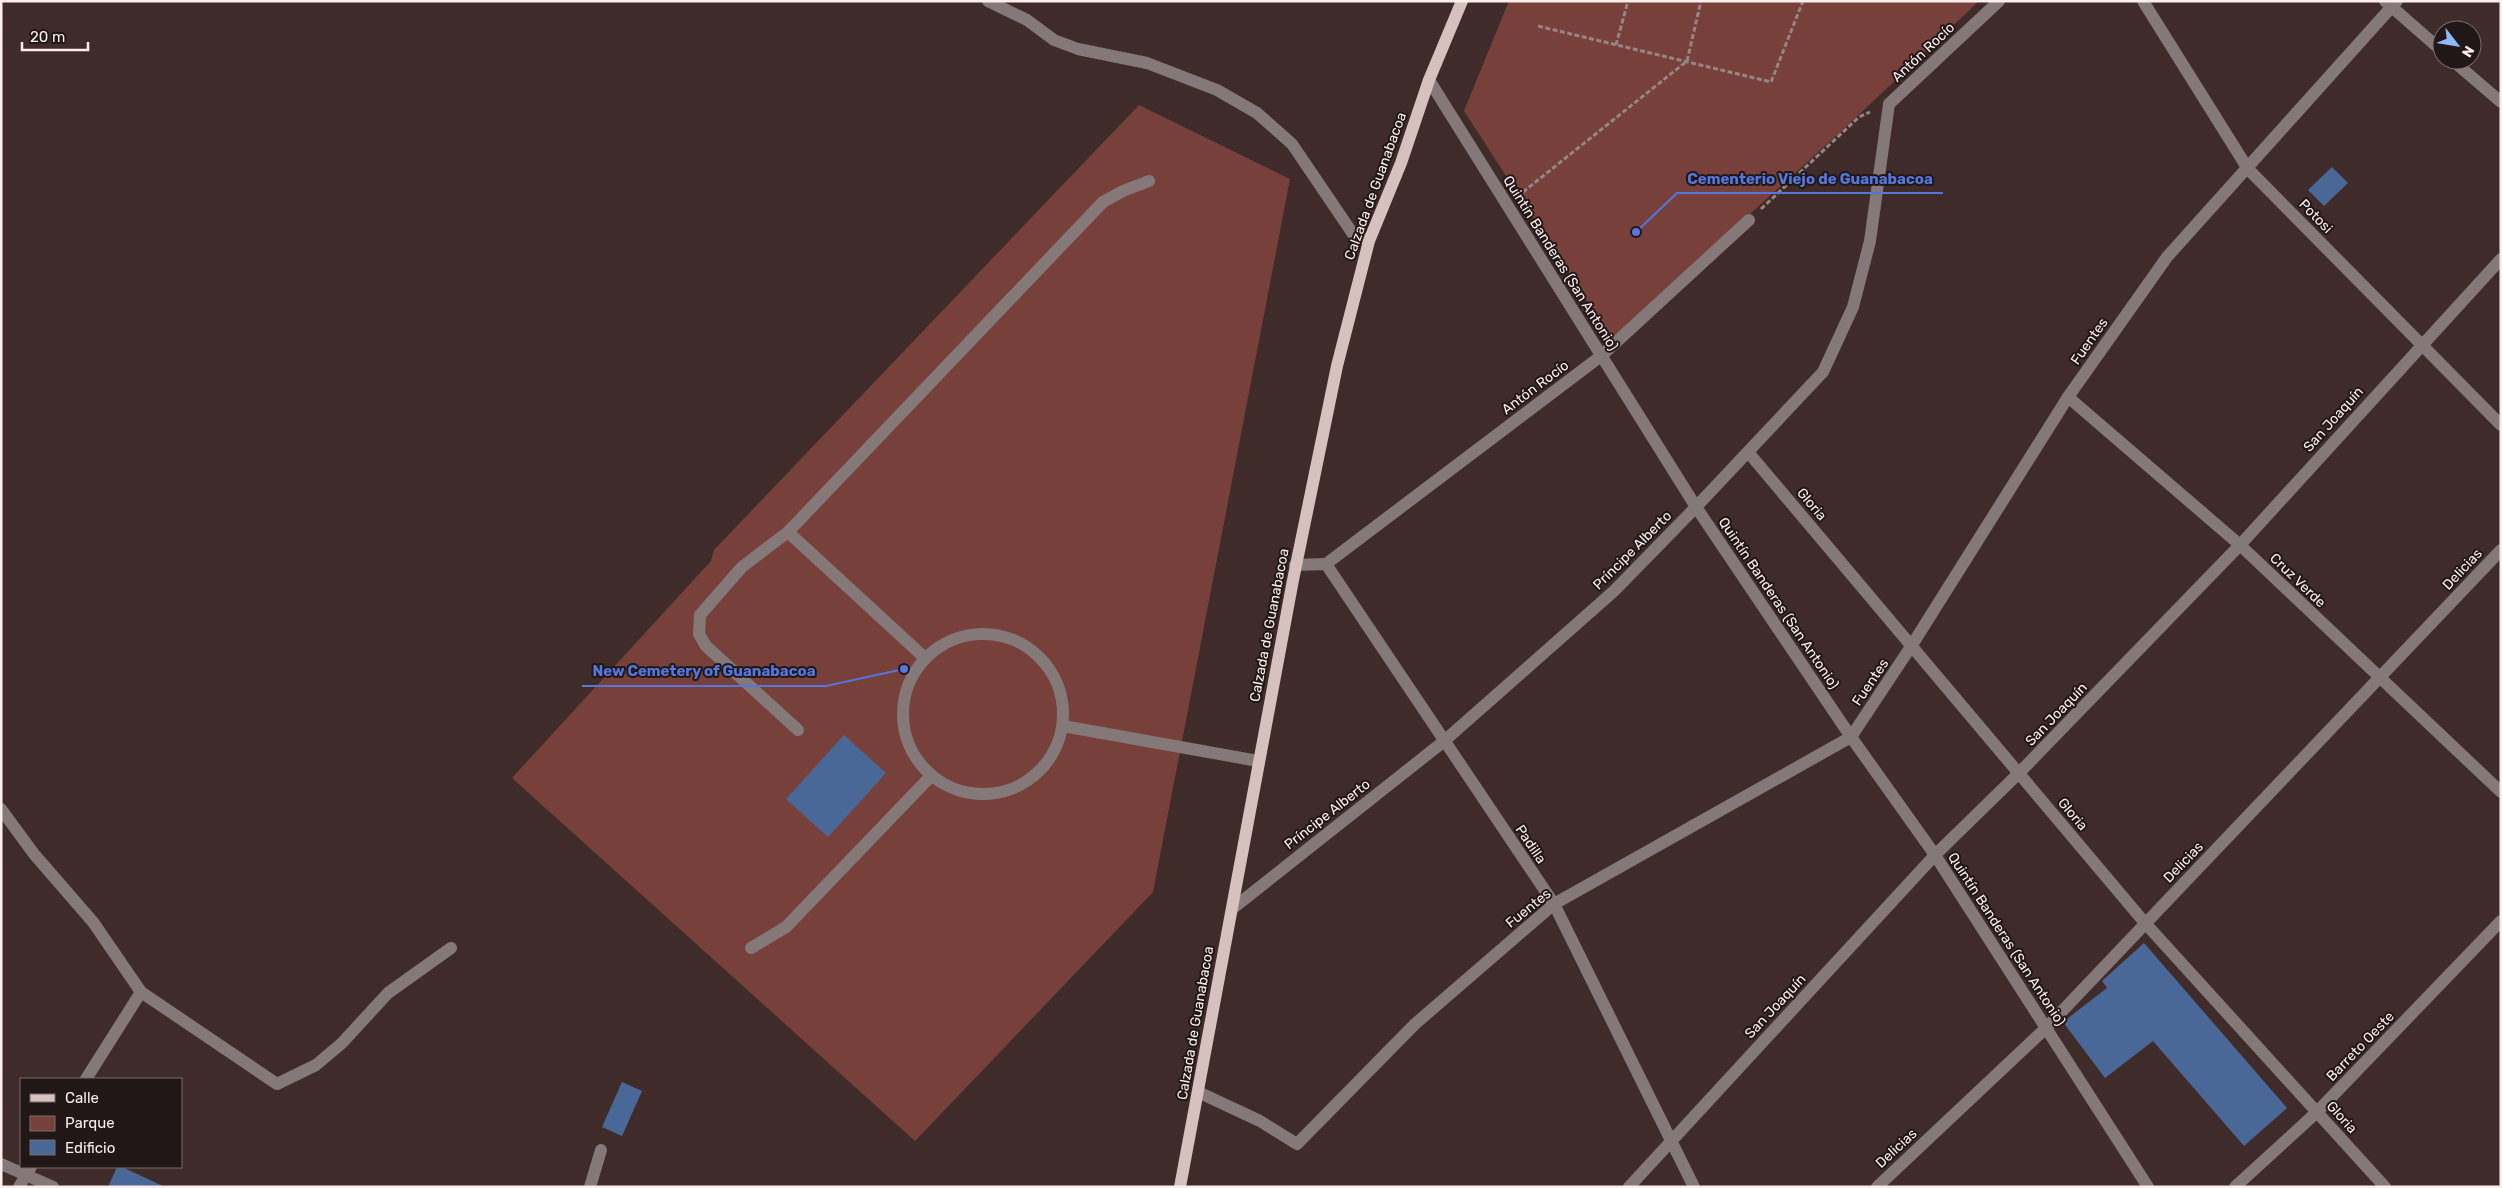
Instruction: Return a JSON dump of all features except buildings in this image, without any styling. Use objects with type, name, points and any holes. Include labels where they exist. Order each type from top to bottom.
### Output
[{"type":"main road","name":"Calzada de Guanabacoa","points":[[1180,1187],[1258,761],[1337,366],[1369,241],[1400,163],[1429,80],[1462,1]]},
{"type":"street","points":[[988,1],[1027,20],[1054,40],[1078,49],[1147,63],[1217,90],[1256,113],[1292,144],[1353,234],[1369,241]]},
{"type":"street","name":"Antón Rocío","points":[[1889,104],[1999,1]]},
{"type":"street","name":"Potosi","points":[[2143,1],[2248,168],[2501,425]]},
{"type":"street","points":[[2391,3],[2432,42]]},
{"type":"street","name":"Fuentes","points":[[1198,1092],[1260,1121],[1297,1144],[1415,1024],[1554,904],[1852,737],[2068,397],[2166,258],[2248,168],[2391,3]]},
{"type":"street","points":[[2464,70],[2501,102]]},
{"type":"street","name":"Quintín Banderas (San Antonio)","points":[[1429,80],[1696,508],[1852,737],[1935,854],[2148,1187]]},
{"type":"street","name":"Príncipe Alberto","points":[[1232,908],[1443,742],[1614,590],[1696,508],[1823,372],[1853,308],[1870,241],[1889,104]]},
{"type":"street","points":[[798,730],[706,646],[699,634],[700,615],[742,567],[788,532],[1103,202],[1123,190],[1149,181]]},
{"type":"street","name":"Antón Rocío","points":[[1326,564],[1601,356],[1749,220]]},
{"type":"street","name":"San Joaquín","points":[[1630,1187],[1935,854],[2020,773],[2240,545],[2501,259]]},
{"type":"street","name":"Cruz Verde","points":[[2068,397],[2240,545],[2501,792]]},
{"type":"street","name":"Gloria","points":[[1748,452],[2020,773],[2145,924],[2385,1187]]},
{"type":"street","points":[[788,532],[925,658]]},
{"type":"street","name":"Delicias","points":[[1877,1187],[2046,1028],[2501,550]]},
{"type":"street","points":[[1296,565],[1326,564]]},
{"type":"street","name":"Padilla","points":[[1326,564],[1443,742],[1554,904],[1673,1140],[1694,1187]]},
{"type":"street","points":[[992,634],[1019,642],[1037,654],[1051,670],[1062,697],[1063,726],[1054,753],[1036,775],[1011,790],[990,794],[969,794],[955,790],[931,776],[912,753],[904,726],[903,711],[907,689],[916,670],[925,658],[943,645],[963,636],[992,634]]},
{"type":"street","points":[[1063,726],[1258,761]]},
{"type":"street","points":[[751,948],[786,927],[931,776]]},
{"type":"street","points":[[1,809],[34,854],[93,922],[141,992],[277,1084],[316,1065],[342,1043],[388,993],[451,948]]},
{"type":"street","name":"Barreto Oeste","points":[[2235,1187],[2317,1112],[2501,920]]},
{"type":"street","points":[[87,1078],[141,992]]},
{"type":"street","points":[[590,1187],[602,1150]]},
{"type":"street","points":[[1,1164],[29,1170],[53,1187]]},
{"type":"street","points":[[19,1187],[29,1170]]},
{"type":"path","points":[[1616,45],[1628,1]]},
{"type":"path","points":[[1523,192],[1686,62],[1701,1]]},
{"type":"path","points":[[1538,26],[1771,82],[1803,1]]},
{"type":"path","points":[[1749,220],[1860,117],[1889,104]]},
{"type":"green space","points":[[1509,1],[1979,1],[1848,125],[1612,339],[1464,111]]},
{"type":"green space","points":[[1139,105],[1290,179],[1153,892],[915,1141],[512,778],[711,561],[714,550]]},
{"type":"place","name":"Cementerio Viejo de Guanabacoa","points":[[1636,232]]},
{"type":"place","name":"New Cemetery of Guanabacoa","points":[[904,669]]}]
